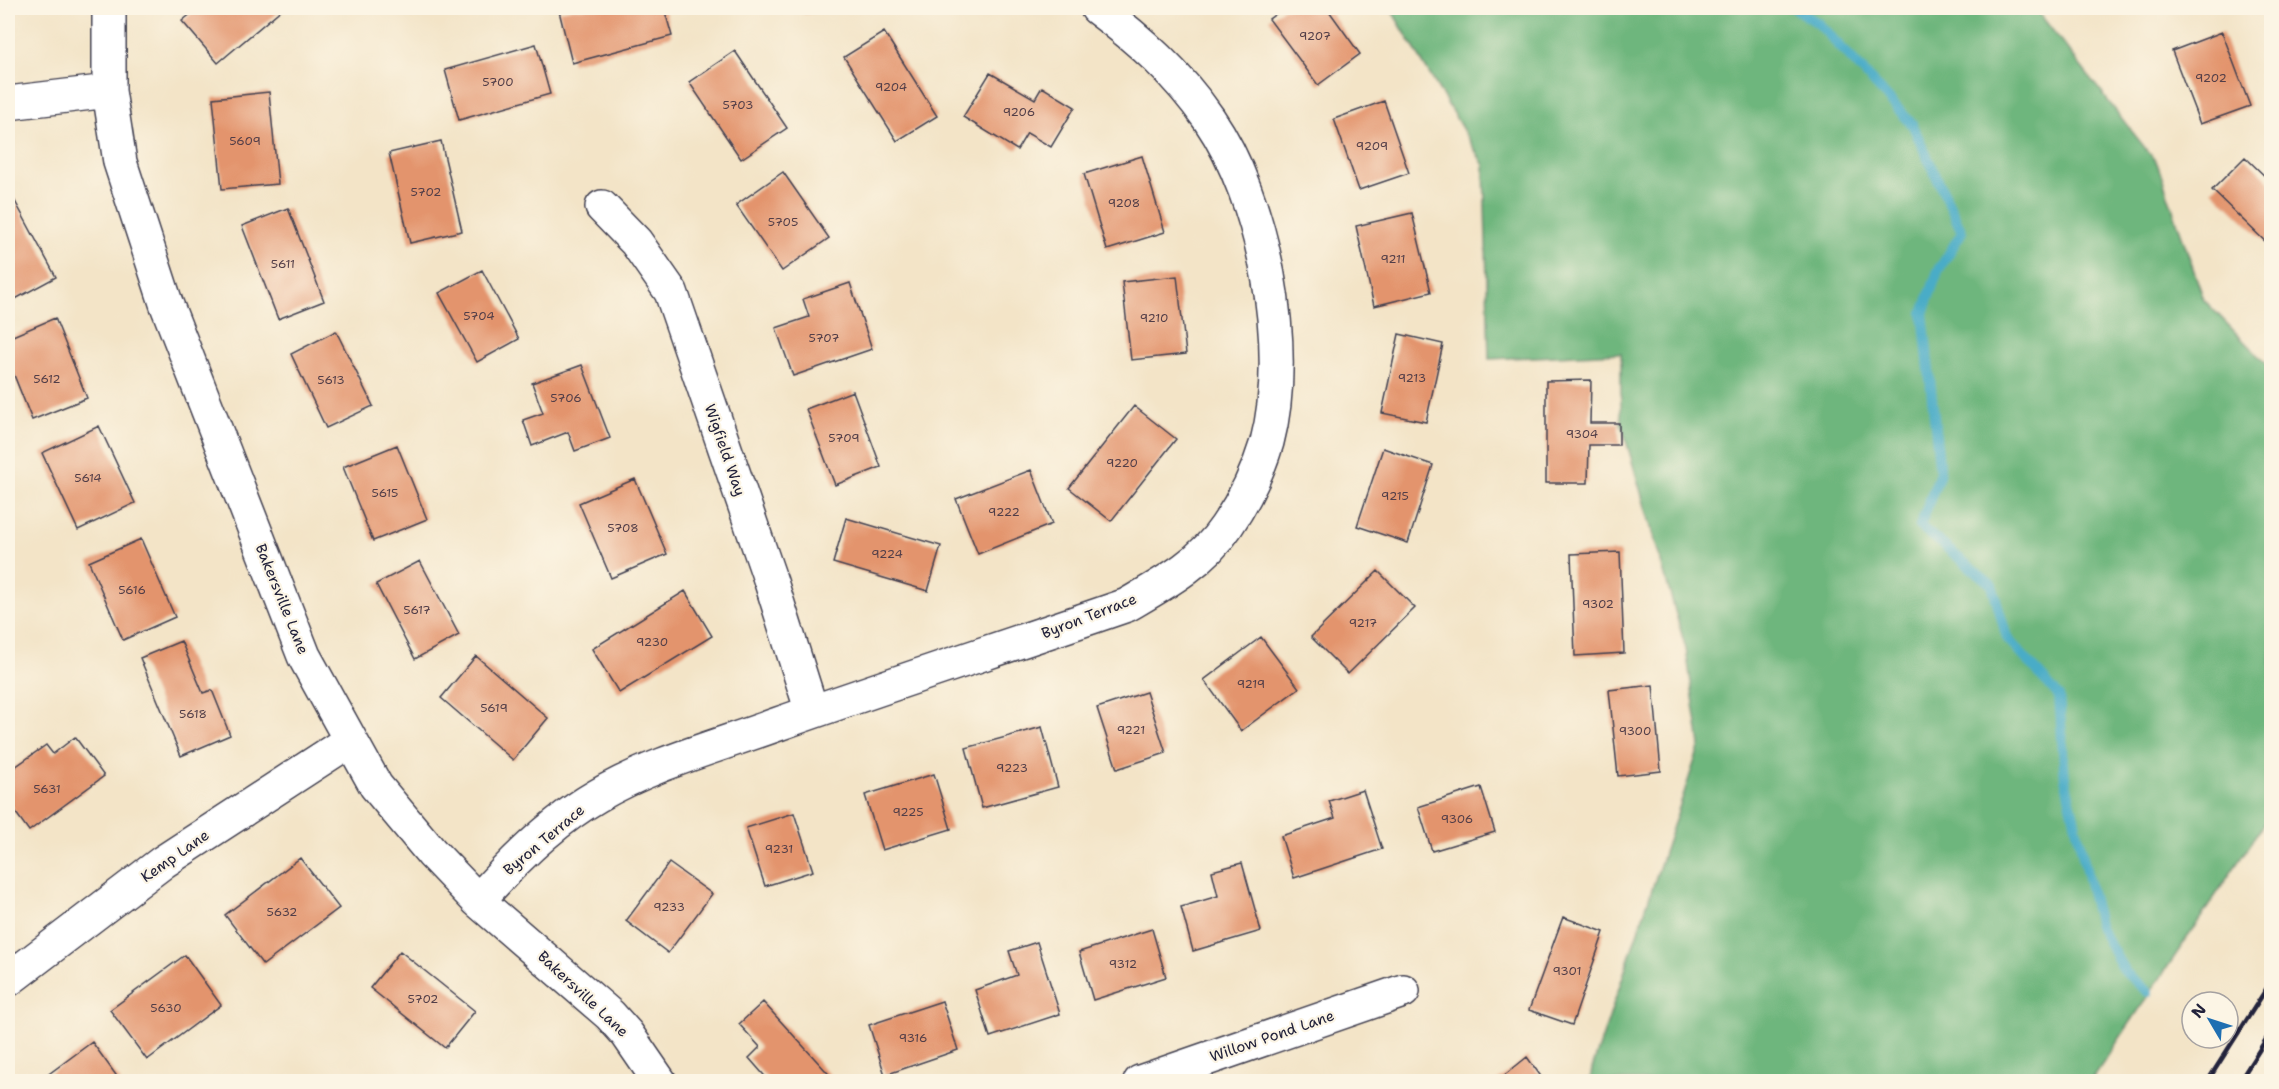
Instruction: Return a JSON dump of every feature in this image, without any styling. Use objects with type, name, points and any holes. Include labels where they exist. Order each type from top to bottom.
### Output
[{"type":"street","name":"Bakersville Lane","points":[[109,8],[110,91],[120,162],[166,303],[304,656],[349,741],[376,786],[432,853],[478,901],[610,1015],[627,1034],[660,1082]]},
{"type":"street","name":"Byron Terrace","points":[[478,901],[500,876],[564,818],[595,797],[657,767],[1127,605],[1175,578],[1210,547],[1225,528],[1250,487],[1266,442],[1272,413],[1275,383],[1271,292],[1256,220],[1244,186],[1228,152],[1193,98],[1159,58],[1131,33],[1097,8]]},
{"type":"street","points":[[8,103],[110,91]]},
{"type":"street","name":"Wigfield Way","points":[[602,207],[636,242],[671,292],[771,582],[812,712]]},
{"type":"street","name":"Kemp Lane","points":[[8,980],[163,862],[349,741]]},
{"type":"street","name":"Willow Pond Lane","points":[[1140,1082],[1403,991]]},
{"type":"green space","points":[[1390,8],[2035,8],[2157,163],[2204,300],[2271,369],[2271,813],[2091,1081],[1590,1081],[1592,1069],[1700,745],[1686,649],[1621,423],[1621,353],[1489,359],[1484,165]]},
{"type":"building","points":[[198,8],[283,8],[218,63],[182,21]]},
{"type":"building","points":[[573,8],[664,8],[672,36],[572,63],[559,11]]},
{"type":"building","points":[[803,8],[836,8],[836,9],[804,14]]},
{"type":"building","points":[[1284,8],[1327,8],[1360,54],[1318,85],[1269,19]]},
{"type":"building","points":[[884,32],[937,116],[897,141],[844,57]]},
{"type":"building","points":[[2222,32],[2250,106],[2200,124],[2172,51]]},
{"type":"building","points":[[536,44],[550,94],[459,120],[445,70]]},
{"type":"building","points":[[735,51],[787,128],[741,159],[689,82]]},
{"type":"building","points":[[990,73],[1035,99],[1042,87],[1075,107],[1051,147],[1027,133],[1017,150],[963,117]]},
{"type":"building","points":[[269,92],[278,184],[222,189],[213,98]]},
{"type":"building","points":[[1384,101],[1409,173],[1359,190],[1334,119]]},
{"type":"building","points":[[441,141],[462,231],[410,243],[389,153]]},
{"type":"building","points":[[1142,156],[1165,232],[1107,250],[1084,174]]},
{"type":"building","points":[[2245,157],[2272,183],[2272,248],[2212,190]]},
{"type":"building","points":[[783,172],[829,238],[782,271],[736,205]]},
{"type":"building","points":[[10,192],[56,277],[8,303],[8,193]]},
{"type":"building","points":[[288,208],[324,301],[278,319],[242,226]]},
{"type":"building","points":[[1412,213],[1431,292],[1374,306],[1356,226]]},
{"type":"building","points":[[482,270],[519,339],[477,362],[439,293]]},
{"type":"building","points":[[1177,276],[1186,354],[1131,360],[1122,282]]},
{"type":"building","points":[[850,283],[872,349],[793,376],[776,328],[809,317],[803,299]]},
{"type":"building","points":[[55,318],[87,398],[32,420],[8,360],[8,338]]},
{"type":"building","points":[[336,331],[373,406],[326,428],[291,354]]},
{"type":"building","points":[[1399,334],[1443,344],[1426,422],[1382,413]]},
{"type":"building","points":[[582,365],[610,438],[575,451],[568,432],[532,446],[523,420],[543,413],[532,383]]},
{"type":"building","points":[[1591,380],[1590,423],[1619,423],[1619,445],[1589,445],[1588,483],[1546,483],[1546,381]]},
{"type":"building","points":[[853,391],[881,467],[835,485],[806,409]]},
{"type":"building","points":[[1134,406],[1176,439],[1111,521],[1069,488]]},
{"type":"building","points":[[99,426],[135,503],[78,530],[42,453]]},
{"type":"building","points":[[397,445],[427,519],[373,541],[343,467]]},
{"type":"building","points":[[1383,448],[1433,465],[1408,543],[1357,526]]},
{"type":"building","points":[[1031,470],[1052,524],[978,554],[956,499]]},
{"type":"building","points":[[635,479],[667,554],[611,578],[579,503]]},
{"type":"building","points":[[846,518],[941,546],[928,591],[833,563]]},
{"type":"building","points":[[141,539],[175,617],[123,640],[89,562]]},
{"type":"building","points":[[1620,552],[1624,653],[1575,656],[1571,554]]},
{"type":"building","points":[[420,561],[459,635],[415,659],[376,584]]},
{"type":"building","points":[[1378,571],[1415,608],[1348,674],[1311,637]]},
{"type":"building","points":[[685,591],[712,636],[619,693],[592,649]]},
{"type":"building","points":[[1261,637],[1299,688],[1241,731],[1204,680]]},
{"type":"building","points":[[181,641],[203,693],[212,690],[230,735],[181,756],[140,658]]},
{"type":"building","points":[[476,656],[548,718],[513,760],[441,698]]},
{"type":"building","points":[[1653,685],[1661,771],[1618,776],[1609,690]]},
{"type":"building","points":[[1146,692],[1166,753],[1117,769],[1097,708]]},
{"type":"building","points":[[1042,727],[1058,787],[982,808],[966,748]]},
{"type":"building","points":[[75,737],[104,776],[29,831],[8,802],[8,772],[46,745],[53,754]]},
{"type":"building","points":[[934,774],[951,829],[882,850],[865,795]]},
{"type":"building","points":[[1481,787],[1495,832],[1432,851],[1418,807]]},
{"type":"building","points":[[1363,790],[1382,849],[1294,878],[1281,836],[1335,818],[1329,801]]},
{"type":"building","points":[[794,813],[813,871],[765,886],[746,828]]},
{"type":"building","points":[[300,858],[339,908],[263,965],[225,915]]},
{"type":"building","points":[[669,863],[712,894],[668,953],[626,921]]},
{"type":"building","points":[[1242,863],[1261,931],[1193,951],[1181,907],[1218,896],[1212,871]]},
{"type":"building","points":[[1563,917],[1604,932],[1572,1025],[1529,1010]]},
{"type":"building","points":[[1152,929],[1166,977],[1093,1000],[1079,952]]},
{"type":"building","points":[[1037,942],[1060,1014],[990,1037],[975,990],[1017,975],[1009,951]]},
{"type":"building","points":[[400,951],[475,1011],[445,1048],[370,988]]},
{"type":"building","points":[[185,955],[221,1005],[147,1060],[110,1010]]},
{"type":"building","points":[[942,1001],[958,1050],[885,1075],[869,1025]]},
{"type":"building","points":[[763,1002],[836,1082],[770,1082],[749,1058],[760,1047],[739,1024]]},
{"type":"building","points":[[92,1042],[121,1082],[38,1082]]},
{"type":"building","points":[[1527,1057],[1545,1082],[1496,1082]]},
{"type":"waterway","points":[[1794,8],[1818,23],[1912,124],[1962,232],[1938,271],[1923,313],[1940,473],[1920,526],[1992,585],[2007,638],[2059,696],[2065,778],[2099,926],[2125,972],[2148,992]]},
{"type":"railway","points":[[2207,1082],[2272,980]]},
{"type":"railway","points":[[2239,1082],[2272,1030]]}]
